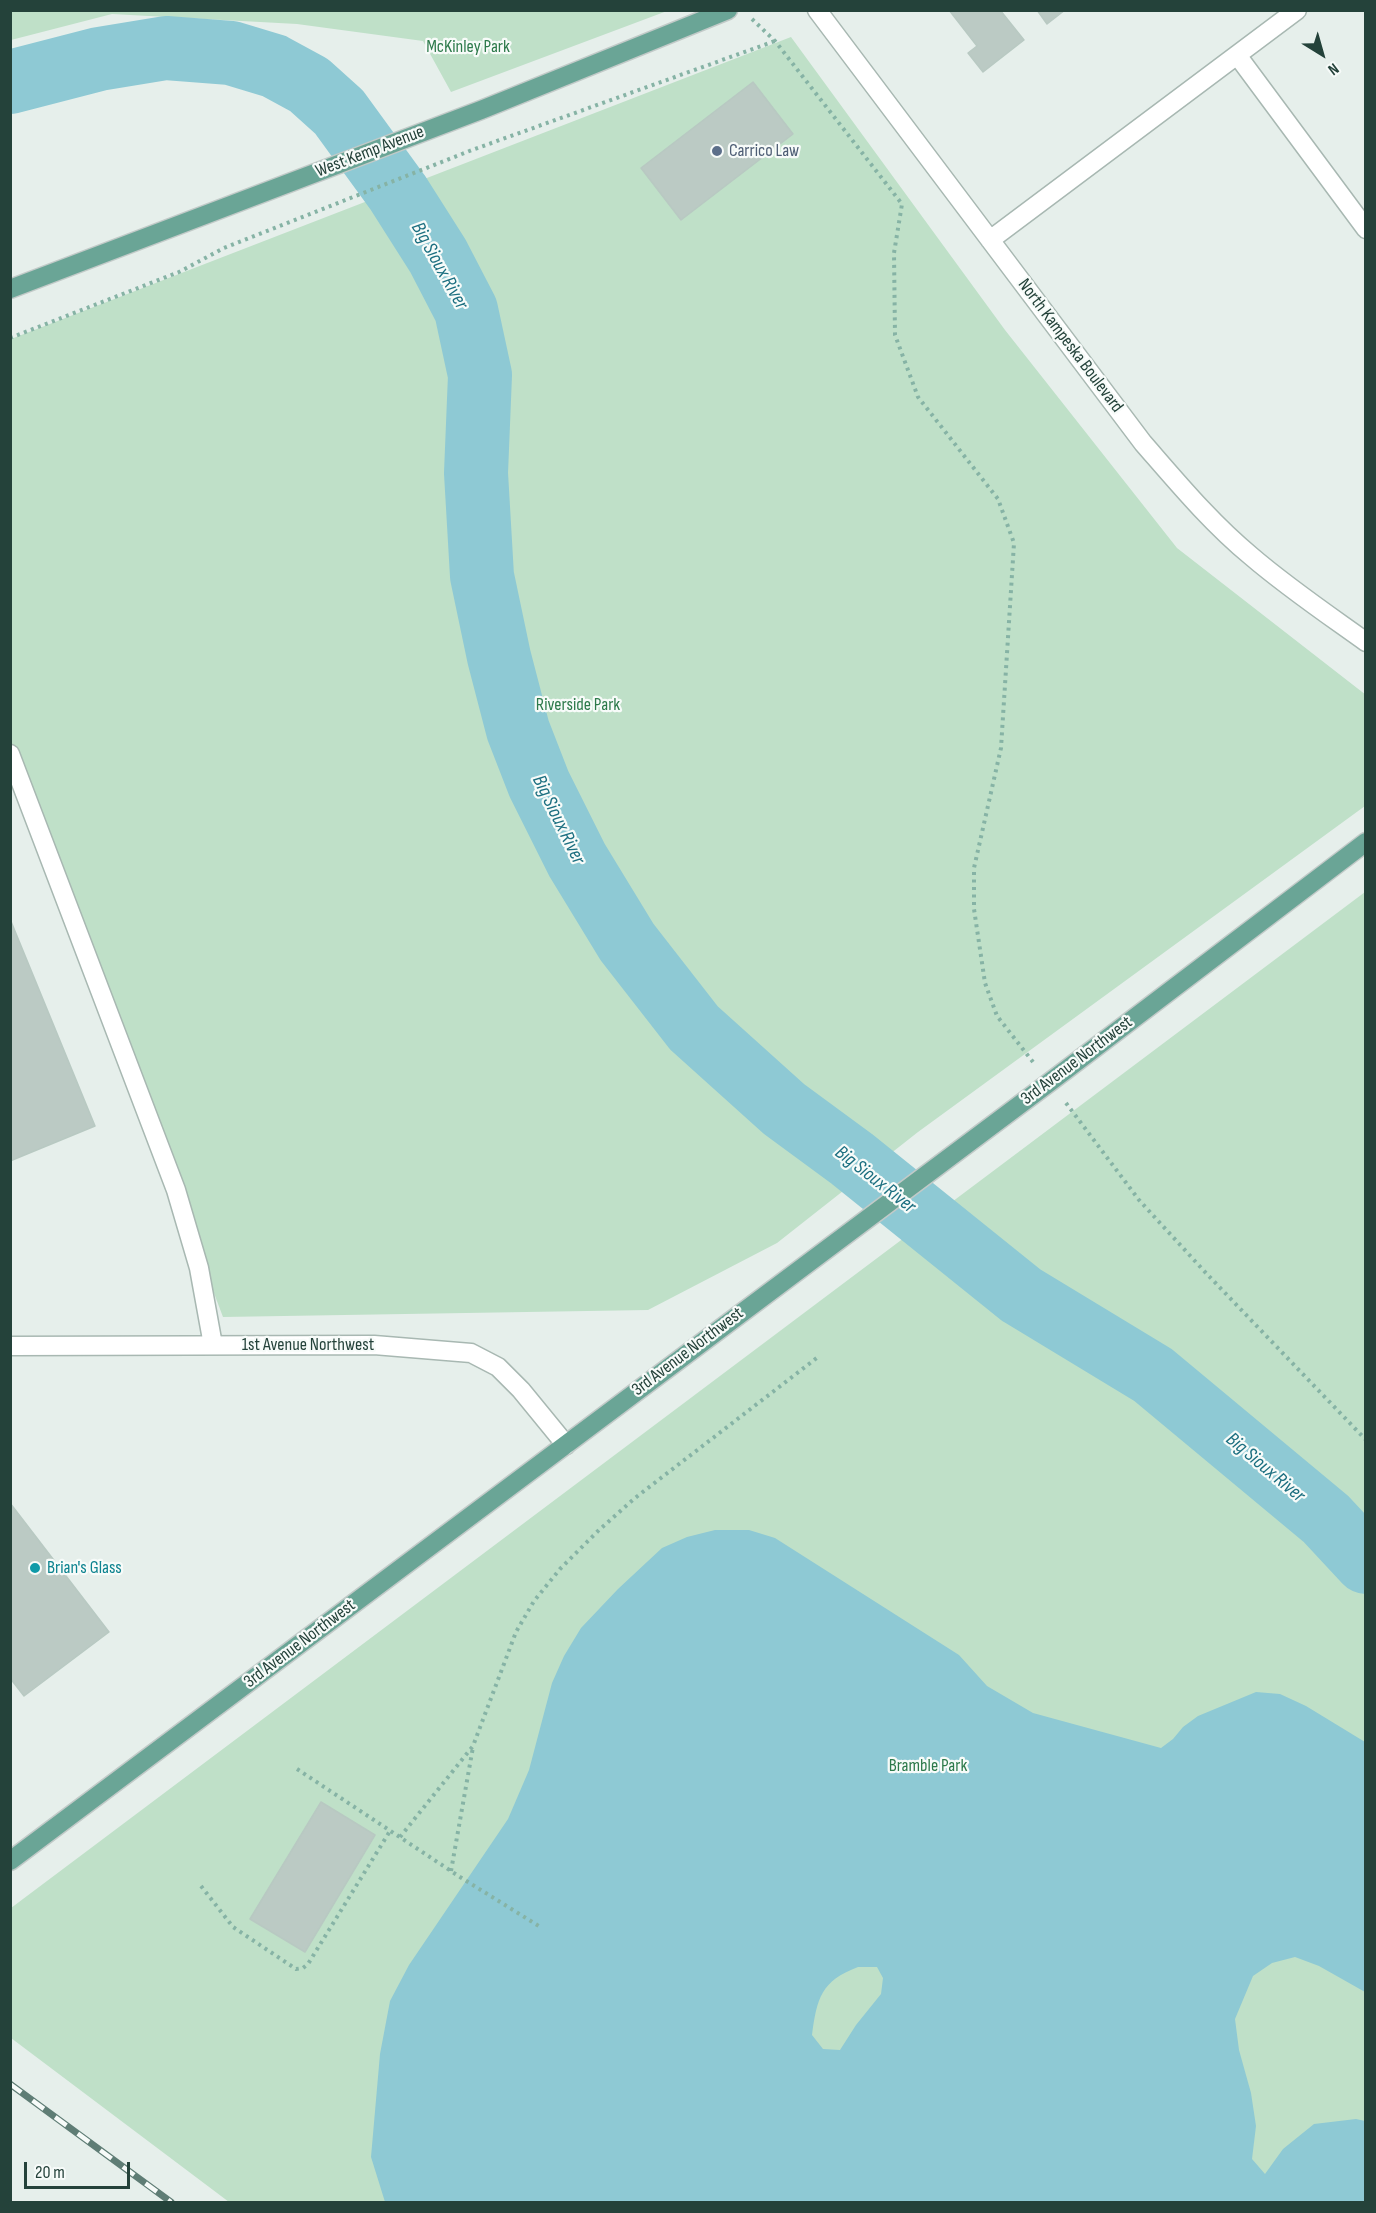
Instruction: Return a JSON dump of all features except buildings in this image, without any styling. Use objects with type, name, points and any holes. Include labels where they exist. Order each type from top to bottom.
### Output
[{"type":"main road","name":"West Kemp Avenue","points":[[10,289],[481,110],[728,10]]},
{"type":"main road","name":"3rd Avenue Northwest","points":[[10,1861],[1050,1082],[1365,842]]},
{"type":"street","name":"North Kampeska Boulevard","points":[[817,10],[1143,443],[1176,481],[1249,555],[1365,642]]},
{"type":"street","points":[[990,240],[1297,10]]},
{"type":"street","points":[[1237,55],[1365,229]]},
{"type":"street","points":[[10,754],[176,1190],[199,1268],[213,1345]]},
{"type":"street","name":"1st Avenue Northwest","points":[[10,1346],[374,1345],[471,1353],[498,1367],[521,1390],[566,1445]]},
{"type":"path","points":[[752,18],[775,41],[902,204],[894,253],[895,335],[918,398],[998,499],[1014,543],[1001,748],[974,868],[974,909],[985,983],[997,1016],[1139,1200],[1365,1440]]},
{"type":"path","points":[[10,338],[179,272],[224,248],[472,150],[775,41]]},
{"type":"path","points":[[451,1871],[473,1746],[516,1632],[534,1601],[560,1569],[635,1498],[818,1357]]},
{"type":"path","points":[[400,1837],[473,1746]]},
{"type":"path","points":[[297,1770],[542,1928]]},
{"type":"path","points":[[201,1886],[233,1927],[296,1969],[303,1968],[308,1964],[390,1831]]},
{"type":"green space","name":"McKinley Park","points":[[11,10],[667,11],[451,92],[423,41],[297,24],[112,14],[11,40]]},
{"type":"green space","name":"Riverside Park","points":[[791,37],[1005,330],[1177,548],[1366,695],[1365,806],[918,1132],[777,1243],[648,1310],[223,1317],[11,755],[11,339]]},
{"type":"green space","name":"Bramble Park","points":[[1365,892],[1365,2202],[229,2202],[11,2038],[11,1908]]},
{"type":"water","points":[[715,1530],[749,1530],[775,1538],[959,1655],[987,1686],[1033,1713],[1161,1748],[1198,1716],[1256,1692],[1280,1694],[1306,1706],[1365,1742],[1365,1992],[1319,1966],[1295,1957],[1272,1963],[1253,1976],[1235,2019],[1239,2050],[1251,2093],[1256,2126],[1252,2159],[1265,2174],[1283,2149],[1314,2124],[1356,2119],[1365,2121],[1365,2202],[385,2202],[371,2157],[380,2054],[390,2001],[409,1965],[508,1819],[529,1770],[552,1683],[564,1656],[581,1628],[662,1548],[687,1537]],"holes":[[[858,1967],[877,1967],[883,1978],[881,1994],[856,2025],[840,2050],[823,2049],[812,2035],[816,2011],[823,1992],[836,1978],[846,1972]]]},
{"type":"waterway","name":"Big Sioux River","points":[[10,82],[99,59],[166,48],[231,53],[274,66],[309,85],[339,112],[398,193],[438,256],[466,310],[480,375],[476,473],[482,576],[499,657],[518,730],[539,784],[577,860],[627,942],[694,1028],[784,1109],[852,1159],[1021,1295],[1153,1375],[1326,1519],[1366,1562]]},
{"type":"railway","points":[[10,2084],[171,2202]]},
{"type":"place","name":"Carrico Law","points":[[717,151]]},
{"type":"place","name":"Brian's Glass","points":[[35,1568]]}]
